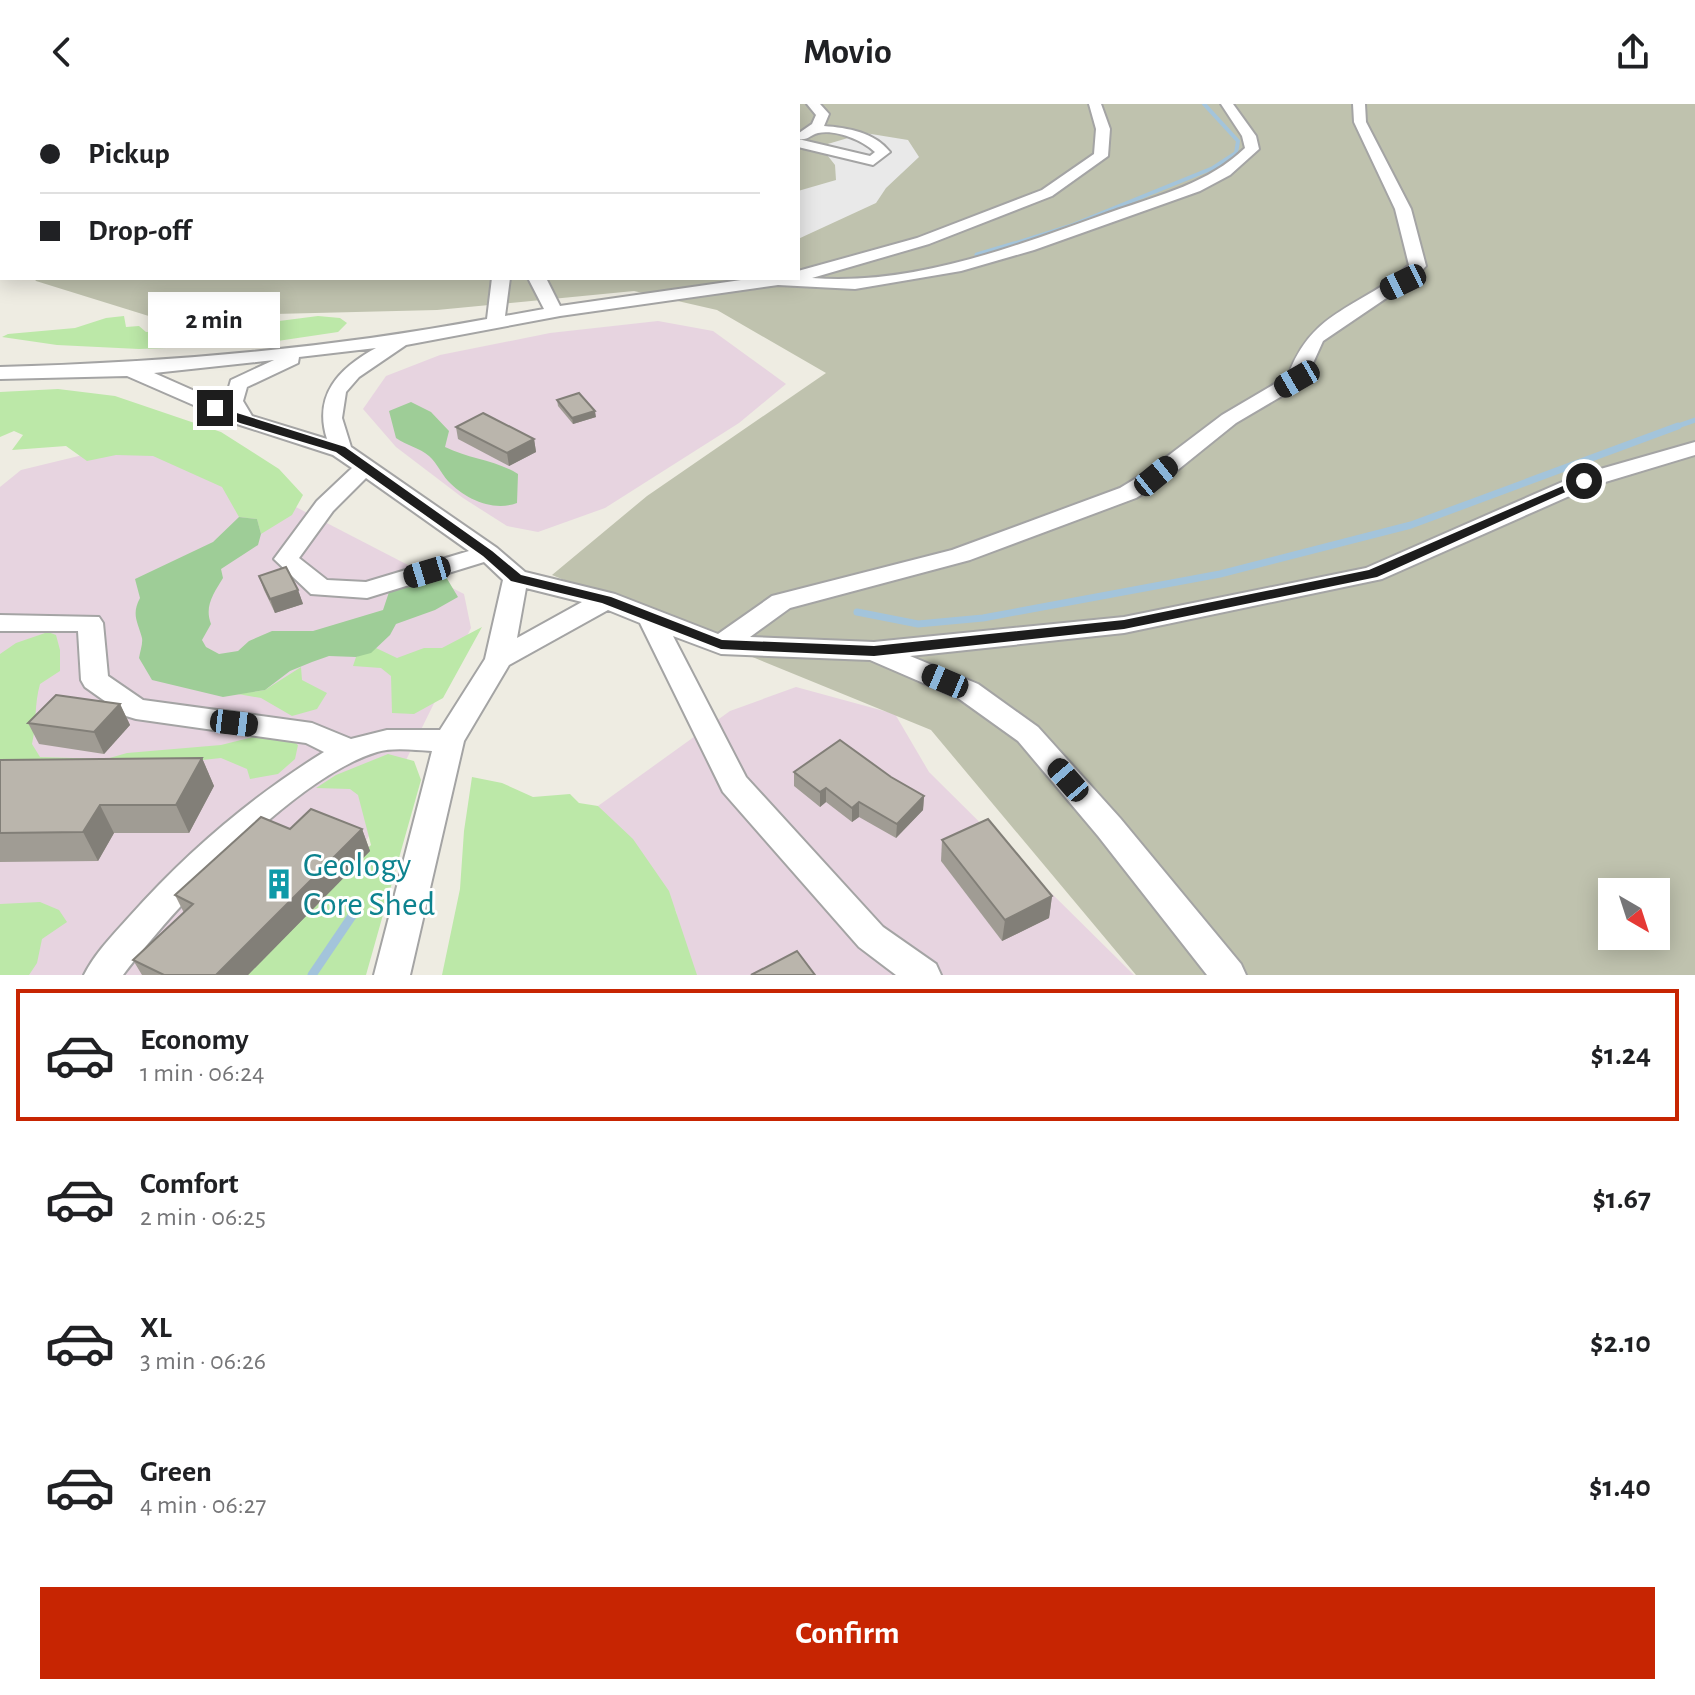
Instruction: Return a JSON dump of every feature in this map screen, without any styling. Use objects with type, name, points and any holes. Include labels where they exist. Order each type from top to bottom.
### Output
[{"type":"street","points":[[800,140],[815,129],[823,114],[813,104]]},
{"type":"street","points":[[800,275],[923,241],[1047,193],[1101,156],[1103,129],[1095,104]]},
{"type":"street","points":[[800,279],[852,284],[966,267],[1170,198],[1213,180],[1239,163],[1252,149],[1249,136],[1227,104]]},
{"type":"street","points":[[721,645],[781,602],[961,555],[1128,493],[1156,476],[1229,419],[1297,379],[1309,346],[1335,323],[1403,282],[1418,266],[1403,209],[1360,122],[1359,104]]},
{"type":"street","points":[[800,142],[873,161],[883,152],[877,144],[860,137],[815,129]]},
{"type":"street","points":[[495,324],[501,280]]},
{"type":"street","points":[[538,280],[555,312]]},
{"type":"street","points":[[0,373],[130,370],[410,339],[555,312],[776,280]]},
{"type":"street","points":[[341,450],[332,417],[334,398],[345,378],[364,362],[410,339]]},
{"type":"street","points":[[244,420],[233,401],[238,384],[275,364],[325,348]]},
{"type":"street","points":[[130,370],[244,420],[341,450],[488,553],[516,578],[606,600],[721,645],[874,651],[1124,625],[1373,574],[1584,481],[1695,448]]},
{"type":"street","points":[[364,468],[325,506],[286,559],[320,588],[367,590],[488,553]]},
{"type":"street","points":[[392,975],[449,740],[499,659],[516,578]]},
{"type":"street","points":[[499,659],[606,600]]},
{"type":"street","points":[[651,618],[734,784],[871,937],[923,975]]},
{"type":"street","points":[[0,623],[90,623],[95,680],[136,709],[312,733],[351,752]]},
{"type":"street","points":[[874,651],[968,691],[1028,734],[1109,827],[1228,975]]},
{"type":"street","points":[[102,975],[130,937],[223,846],[306,774],[372,742],[449,740]]},
{"type":"shaded area","points":[[800,104],[1695,104],[1695,975],[1136,975],[931,730],[552,575],[647,496],[826,373],[717,310],[634,291],[437,310],[152,317],[35,280],[800,280]]},
{"type":"shaded area","points":[[865,133],[908,140],[919,157],[886,188],[876,203],[800,238],[800,190],[836,180],[835,165],[824,151],[814,148]]},
{"type":"shaded area","points":[[658,321],[713,331],[786,384],[739,423],[605,508],[538,532],[507,526],[463,498],[396,447],[363,409],[386,376],[440,355],[550,333]]},
{"type":"shaded area","points":[[176,445],[464,594],[471,628],[351,872],[261,975],[0,975],[0,487],[21,470],[120,446]]},
{"type":"shaded area","points":[[796,687],[895,714],[929,772],[1134,975],[689,975],[676,911],[598,806],[730,711]]},
{"type":"green space","points":[[124,316],[126,327],[139,326],[146,332],[209,330],[318,316],[340,318],[347,323],[338,332],[264,343],[238,340],[194,347],[139,349],[57,345],[2,337],[75,328]]},
{"type":"green space","points":[[58,389],[115,396],[221,432],[279,469],[303,495],[292,515],[261,534],[257,519],[239,517],[222,487],[153,456],[116,455],[87,461],[66,446],[12,450],[23,435],[14,431],[0,437],[0,392]]},
{"type":"green space","points":[[411,402],[431,412],[449,431],[445,447],[518,474],[517,503],[498,506],[471,498],[448,481],[429,456],[396,438],[389,411]]},
{"type":"green space","points":[[239,517],[257,519],[261,534],[258,545],[221,569],[223,578],[209,605],[211,624],[202,640],[206,647],[219,654],[238,651],[249,641],[272,631],[313,631],[383,610],[390,589],[407,582],[446,577],[458,597],[435,610],[396,624],[390,635],[371,653],[356,657],[329,656],[290,671],[265,690],[223,697],[152,680],[139,658],[142,640],[136,609],[140,598],[135,579],[213,542]]},
{"type":"green space","points":[[482,627],[443,698],[414,714],[392,713],[391,676],[381,668],[353,666],[356,657],[376,648],[397,658],[424,648],[442,648]]},
{"type":"green space","points":[[48,632],[56,635],[60,671],[40,684],[38,692],[32,744],[40,757],[106,759],[127,753],[221,745],[253,737],[288,738],[298,745],[295,759],[278,774],[250,779],[247,769],[221,758],[0,782],[0,654],[16,643]]},
{"type":"green space","points":[[301,667],[302,680],[327,693],[317,709],[292,716],[261,698],[238,694],[265,690]]},
{"type":"green space","points":[[388,754],[414,761],[421,780],[366,975],[238,975],[371,845],[358,795],[350,789],[316,788],[336,775]]},
{"type":"green space","points":[[472,777],[502,783],[533,797],[570,794],[579,803],[598,806],[633,839],[669,891],[697,975],[442,975],[460,889]]},
{"type":"green space","points":[[40,902],[59,910],[67,922],[42,939],[37,963],[29,975],[0,975],[0,904]]},
{"type":"building","points":[[579,393],[595,411],[572,418],[557,400]]},
{"type":"building","points":[[483,413],[534,439],[507,453],[456,427]]},
{"type":"building","points":[[286,567],[298,590],[270,599],[259,576]]},
{"type":"building","points":[[56,695],[120,704],[94,732],[28,723]]},
{"type":"building","points":[[840,740],[891,777],[924,796],[897,824],[859,802],[852,808],[826,788],[820,792],[794,772]]},
{"type":"building","points":[[202,758],[176,805],[100,805],[83,832],[0,833],[0,760]]},
{"type":"building","name":"Geology Core Shed","points":[[311,809],[362,829],[216,975],[164,975],[133,960],[193,904],[175,895],[261,817],[290,829]]},
{"type":"building","points":[[988,819],[1052,896],[1005,920],[942,840]]},
{"type":"building","points":[[797,951],[815,975],[751,975]]},
{"type":"waterway","points":[[1007,246],[1070,226],[1213,168],[1236,153],[1238,141],[1204,104]]},
{"type":"waterway","points":[[977,255],[1014,244]]},
{"type":"waterway","points":[[1672,428],[1695,420]]},
{"type":"waterway","points":[[857,612],[918,624],[983,618],[1220,574],[1411,525],[1678,426]]},
{"type":"waterway","points":[[312,975],[354,913]]},
{"type":"place","name":"Geology Core Shed","points":[[279,884]]},
{"type":"route","points":[[215,408],[341,450],[488,553],[516,578],[606,600],[721,645],[874,651],[1124,625],[1373,574],[1584,481]]}]
